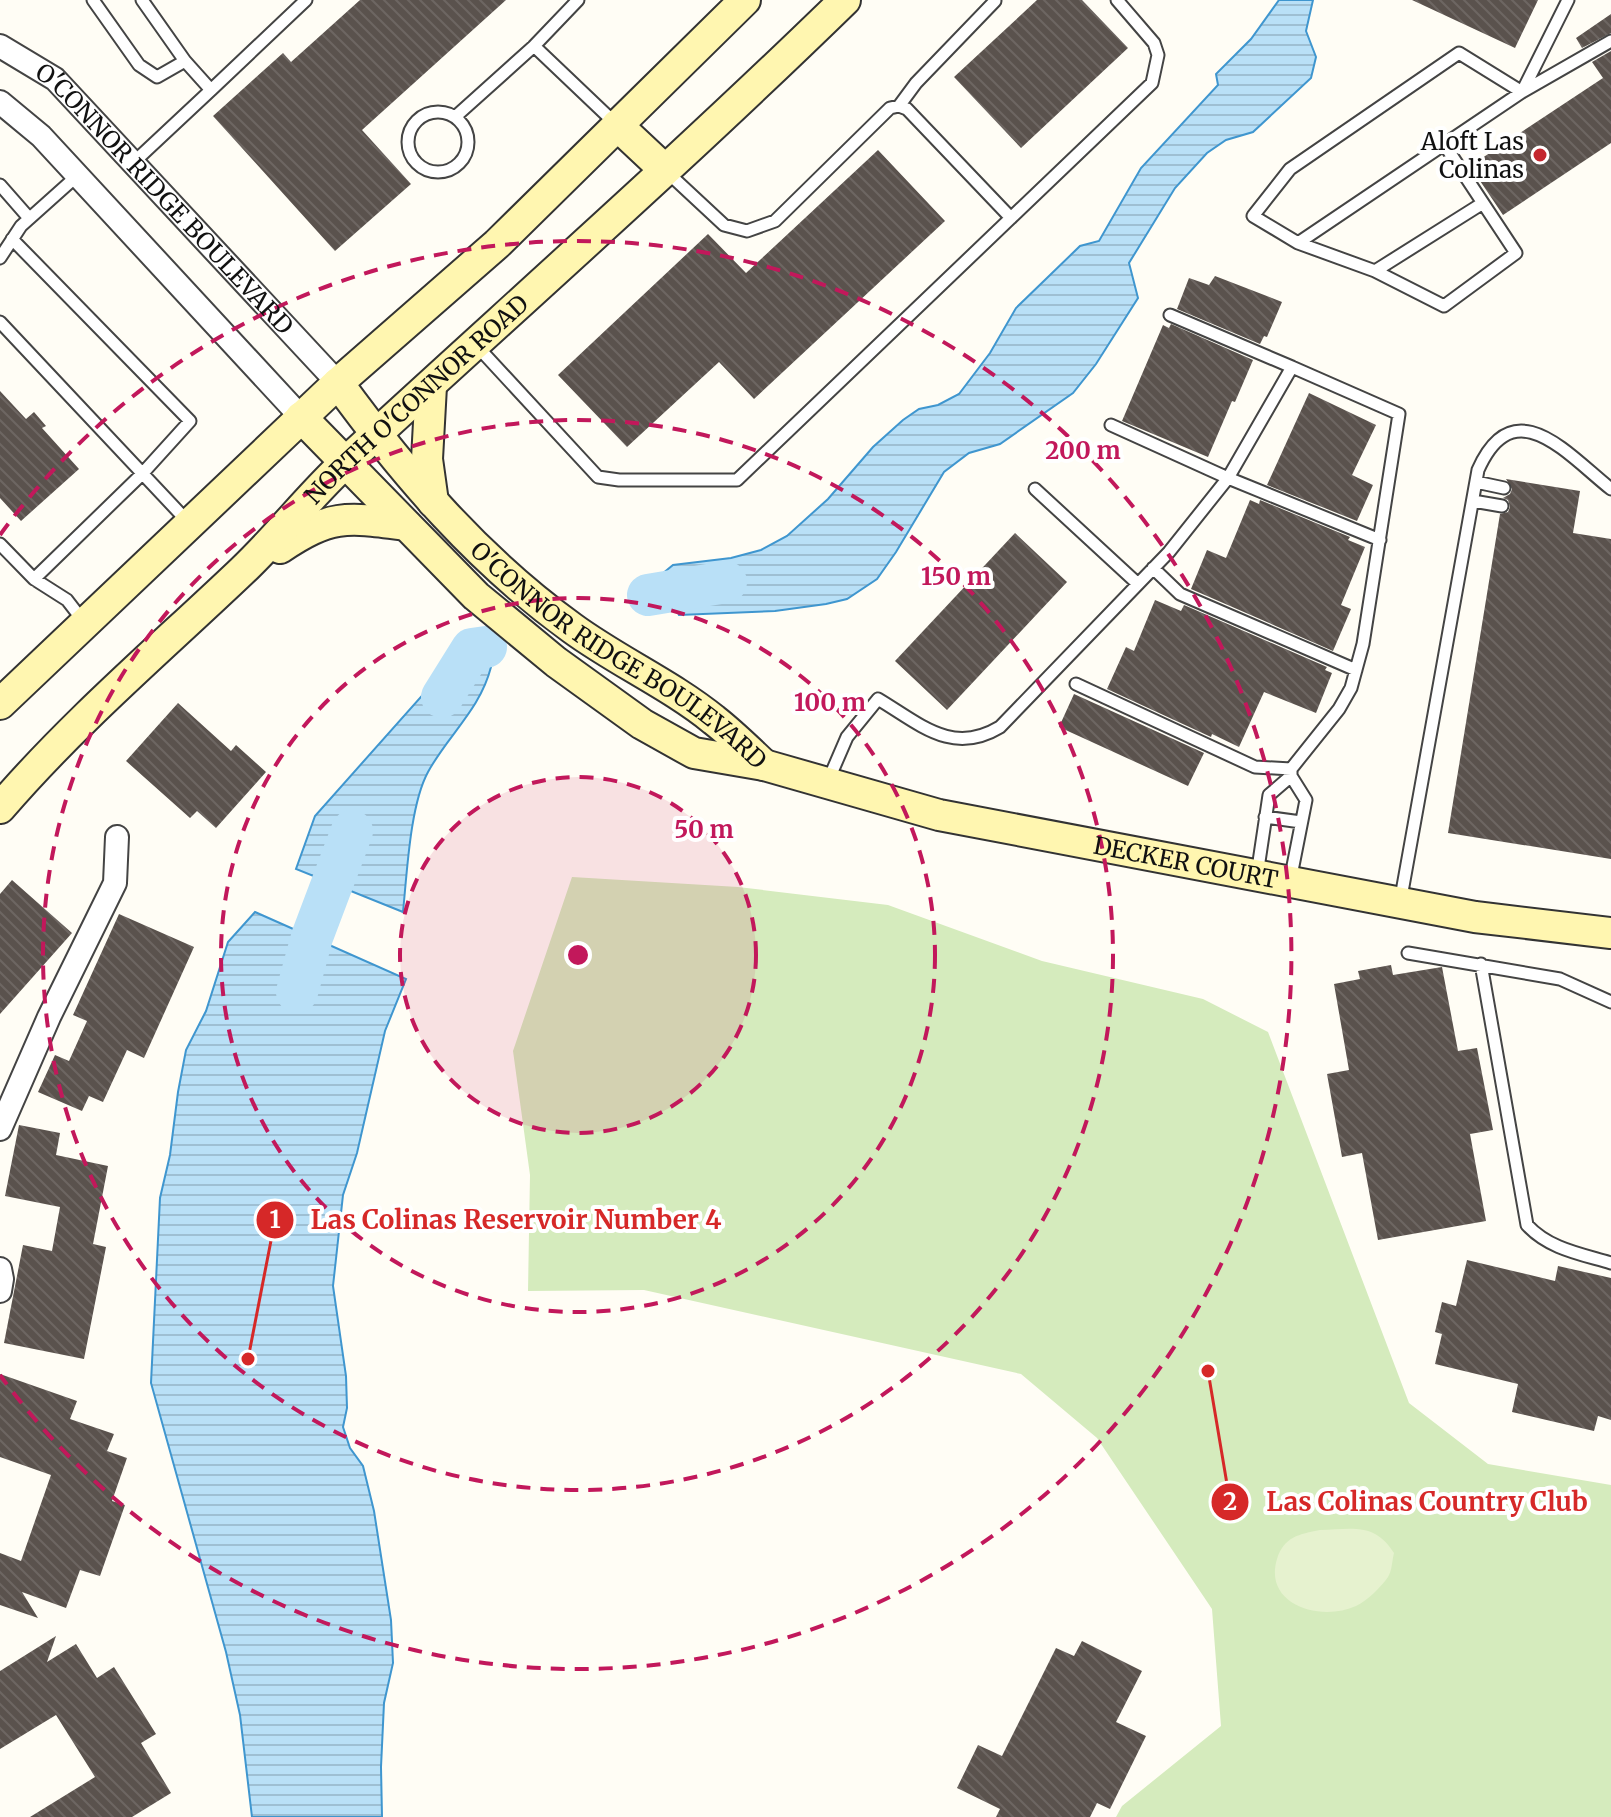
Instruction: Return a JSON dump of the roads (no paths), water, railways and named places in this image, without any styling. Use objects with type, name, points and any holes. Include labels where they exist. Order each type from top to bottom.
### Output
[{"type":"main road","points":[[0,704],[301,417],[497,244],[745,0]]},
{"type":"main road","name":"NORTH O'CONNOR ROAD","points":[[0,808],[94,709],[245,568],[346,462],[476,345],[845,0]]},
{"type":"main road","points":[[617,125],[665,170]]},
{"type":"main road","name":"O'CONNOR RIDGE BOULEVARD","points":[[338,383],[434,504],[485,556],[571,628],[713,719],[764,765]]},
{"type":"main road","points":[[431,386],[427,459],[434,504]]},
{"type":"main road","name":"O'CONNOR RIDGE BOULEVARD","points":[[301,417],[476,596],[556,662],[642,724],[694,753],[764,765]]},
{"type":"main road","points":[[245,568],[304,531],[326,522],[368,519],[406,525]]},
{"type":"main road","name":"DECKER COURT","points":[[764,765],[939,815],[1475,917],[1611,933]]},
{"type":"street","name":"O'CONNOR RIDGE BOULEVARD","points":[[0,46],[55,79],[338,383]]},
{"type":"street","name":"O'CONNOR RIDGE BOULEVARD","points":[[0,102],[41,136],[301,417]]},
{"type":"street","points":[[0,1129],[49,1017],[115,883],[117,837]]},
{"type":"street","points":[[0,1269],[0,1291]]},
{"type":"lane","points":[[93,0],[139,65],[157,77],[185,61]]},
{"type":"lane","points":[[142,0],[185,61],[211,90]]},
{"type":"lane","points":[[133,163],[306,0]]},
{"type":"lane","points":[[455,117],[534,46],[578,0]]},
{"type":"lane","points":[[899,106],[916,83],[996,0]]},
{"type":"lane","points":[[1522,92],[1568,0]]},
{"type":"lane","points":[[476,345],[598,477],[737,480],[1152,83],[1158,55],[1154,43],[1124,2]]},
{"type":"lane","points":[[1298,243],[1522,92],[1611,41]]},
{"type":"lane","points":[[534,46],[617,125]]},
{"type":"lane","points":[[1444,144],[1516,253],[1444,306],[1375,271],[1298,243],[1253,216],[1290,169],[1459,53],[1522,92]]},
{"type":"lane","points":[[665,170],[724,225],[747,231],[775,221],[890,108],[899,106],[907,109],[1011,218]]},
{"type":"lane","points":[[436,112],[455,117],[467,132],[467,152],[462,161],[445,171],[426,169],[412,156],[409,147],[412,128],[426,114],[436,112]]},
{"type":"lane","points":[[0,258],[29,218],[78,175]]},
{"type":"lane","points":[[0,185],[29,218]]},
{"type":"lane","points":[[1375,271],[1483,203]]},
{"type":"lane","points":[[12,239],[190,421],[142,474],[34,579]]},
{"type":"lane","points":[[1170,315],[1399,414],[1380,540],[1351,688],[1291,773],[1269,795],[1257,876]]},
{"type":"lane","points":[[0,322],[189,524]]},
{"type":"lane","points":[[828,782],[847,737],[878,699],[944,737],[973,739],[1000,727],[1169,552],[1228,478],[1292,367]]},
{"type":"lane","points":[[1111,425],[1228,478],[1380,540]]},
{"type":"lane","points":[[1400,903],[1476,482],[1487,451],[1502,437],[1520,430],[1540,433],[1611,489]]},
{"type":"lane","points":[[1476,482],[1504,488]]},
{"type":"lane","points":[[1035,489],[1138,584]]},
{"type":"lane","points":[[1473,501],[1502,506]]},
{"type":"lane","points":[[0,544],[34,579],[67,600],[84,622]]},
{"type":"lane","points":[[1153,568],[1180,594],[1356,670]]},
{"type":"lane","points":[[1076,684],[1255,767],[1291,773]]},
{"type":"lane","points":[[1290,882],[1306,800],[1291,773]]},
{"type":"lane","points":[[1265,817],[1301,822]]},
{"type":"lane","points":[[1408,953],[1560,979],[1611,1002]]},
{"type":"lane","points":[[1481,964],[1527,1225],[1539,1238],[1558,1247],[1611,1263]]},
{"type":"water","points":[[1279,0],[1313,0],[1306,31],[1316,57],[1311,78],[1253,132],[1226,140],[1207,153],[1175,188],[1129,263],[1138,298],[1096,364],[1073,393],[1000,444],[969,453],[944,472],[877,579],[847,599],[775,611],[679,615],[662,574],[673,565],[731,558],[761,550],[787,536],[828,499],[873,447],[903,420],[919,409],[938,405],[959,394],[990,353],[1016,308],[1080,246],[1099,241],[1141,168],[1218,85],[1216,74],[1251,39]]},
{"type":"water","points":[[472,649],[491,667],[472,709],[436,759],[422,786],[410,840],[403,912],[296,869],[315,816],[459,654]]},
{"type":"water","points":[[255,912],[406,979],[385,1031],[357,1153],[343,1195],[333,1286],[346,1376],[347,1408],[343,1427],[350,1448],[363,1466],[374,1511],[391,1620],[393,1663],[384,1703],[382,1817],[252,1817],[240,1715],[226,1652],[151,1383],[160,1198],[170,1155],[186,1050],[206,1011],[228,942]]},
{"type":"waterway","points":[[648,595],[726,582]]},
{"type":"waterway","points":[[442,697],[472,649],[486,647]]},
{"type":"waterway","points":[[297,992],[312,937],[352,831]]},
{"type":"place","name":"Aloft Las Colinas","points":[[1540,155]]},
{"type":"place","name":"Las Colinas Reservoir Number 4","points":[[248,1359]]},
{"type":"place","name":"Las Colinas Country Club","points":[[1208,1371]]}]
